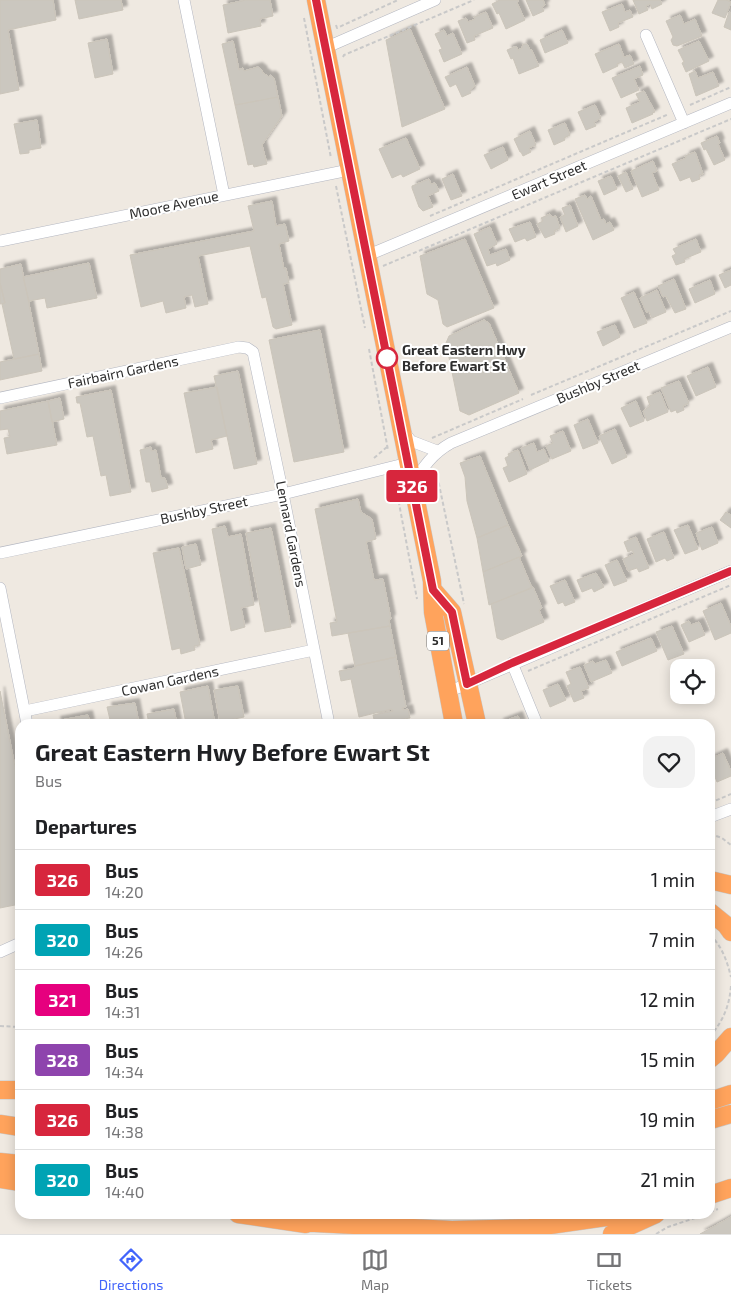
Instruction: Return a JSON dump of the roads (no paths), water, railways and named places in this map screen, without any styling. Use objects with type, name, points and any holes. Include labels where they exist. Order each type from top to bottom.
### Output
[{"type":"highway","name":"51","points":[[316,0],[349,170],[374,259],[401,430],[433,590],[433,612],[453,719]]},
{"type":"highway","name":"51","points":[[433,590],[452,612],[475,719]]},
{"type":"highway","points":[[715,881],[731,885]]},
{"type":"highway","points":[[715,916],[731,932]]},
{"type":"highway","points":[[715,1055],[731,1037]]},
{"type":"highway","points":[[0,1090],[15,1090]]},
{"type":"highway","points":[[715,1099],[731,1094]]},
{"type":"highway","points":[[715,1119],[731,1114]]},
{"type":"highway","points":[[0,1124],[15,1126]]},
{"type":"highway","points":[[0,1162],[15,1164]]},
{"type":"highway","points":[[0,1179],[15,1181]]},
{"type":"highway","points":[[717,1200],[731,1188]]},
{"type":"highway","points":[[274,1219],[383,1234]]},
{"type":"highway","points":[[295,1222],[452,1230],[530,1228],[601,1219]]},
{"type":"highway","points":[[612,1234],[645,1219]]},
{"type":"street","points":[[184,0],[224,195]]},
{"type":"street","points":[[325,48],[435,0]]},
{"type":"street","points":[[646,35],[684,123]]},
{"type":"street","name":"Ewart Street","points":[[374,259],[731,103]]},
{"type":"street","name":"Moore Avenue","points":[[0,241],[349,170]]},
{"type":"street","name":"Bushby Street","points":[[413,487],[423,468],[435,454],[451,443],[731,327]]},
{"type":"street","name":"Fairbairn Gardens","points":[[0,398],[239,347],[247,348]]},
{"type":"street","name":"Lennard Gardens","points":[[247,348],[253,352],[256,360],[328,719]]},
{"type":"street","points":[[401,430],[411,441],[435,454]]},
{"type":"street","name":"Bushby Street","points":[[0,553],[283,494],[408,463]]},
{"type":"street","points":[[448,692],[512,663],[731,571]]},
{"type":"street","points":[[0,588],[27,719]]},
{"type":"street","name":"Cowan Gardens","points":[[25,711],[314,650]]},
{"type":"street","points":[[512,663],[535,719]]},
{"type":"street","points":[[715,816],[731,809]]},
{"type":"street","points":[[0,952],[15,946]]},
{"type":"place","name":"Great Eastern Hwy Before Ewart St","points":[[387,358]]}]
